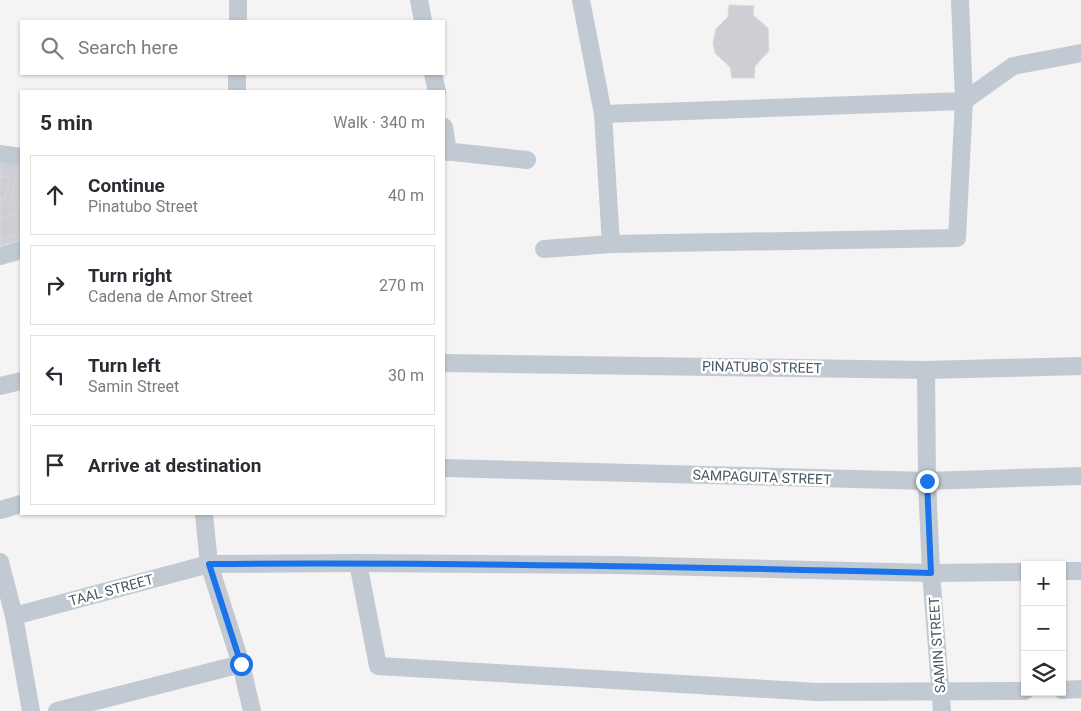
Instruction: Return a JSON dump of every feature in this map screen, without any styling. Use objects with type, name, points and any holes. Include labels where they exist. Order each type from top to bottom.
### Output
[{"type":"street","points":[[238,0],[238,20]]},
{"type":"street","points":[[419,0],[423,20]]},
{"type":"street","points":[[581,0],[603,114],[611,244]]},
{"type":"street","points":[[544,249],[611,244],[957,238],[964,101],[960,0]]},
{"type":"street","points":[[603,114],[964,101],[1013,66],[1081,53]]},
{"type":"street","points":[[237,75],[237,90]]},
{"type":"street","points":[[433,75],[437,90]]},
{"type":"street","points":[[446,151],[527,160]]},
{"type":"street","points":[[0,154],[20,157]]},
{"type":"street","points":[[0,256],[20,250]]},
{"type":"street","name":"PINATUBO STREET","points":[[445,363],[926,370],[1081,366]]},
{"type":"street","name":"SAMIN STREET","points":[[926,370],[927,481],[931,573],[942,711]]},
{"type":"street","points":[[0,386],[20,381]]},
{"type":"street","name":"SAMPAGUITA STREET","points":[[445,468],[927,481],[1081,476]]},
{"type":"street","points":[[0,510],[20,504]]},
{"type":"street","points":[[204,515],[209,564],[241,664],[252,711]]},
{"type":"street","points":[[0,562],[14,616],[31,711]]},
{"type":"street","points":[[358,563],[378,666],[817,692],[1021,691]]},
{"type":"street","name":"TAAL STREET","points":[[14,616],[209,564],[617,565],[931,573],[1021,572]]},
{"type":"street","points":[[1066,571],[1081,571]]},
{"type":"street","points":[[58,711],[241,664]]},
{"type":"street","points":[[1066,690],[1081,690]]},
{"type":"building","points":[[729,5],[754,6],[753,15],[768,28],[769,51],[755,66],[754,78],[732,78],[730,67],[715,53],[713,43],[716,29],[728,17]]},
{"type":"building","points":[[0,163],[20,165],[20,240],[0,246]]},
{"type":"building","points":[[0,176],[10,178],[5,200],[0,199]]},
{"type":"building","points":[[15,178],[20,180],[20,206],[11,201]]},
{"type":"building","points":[[20,212],[20,234],[0,240],[0,219]]},
{"type":"route","points":[[241,664],[209,564],[617,565],[931,573],[927,481]]}]
